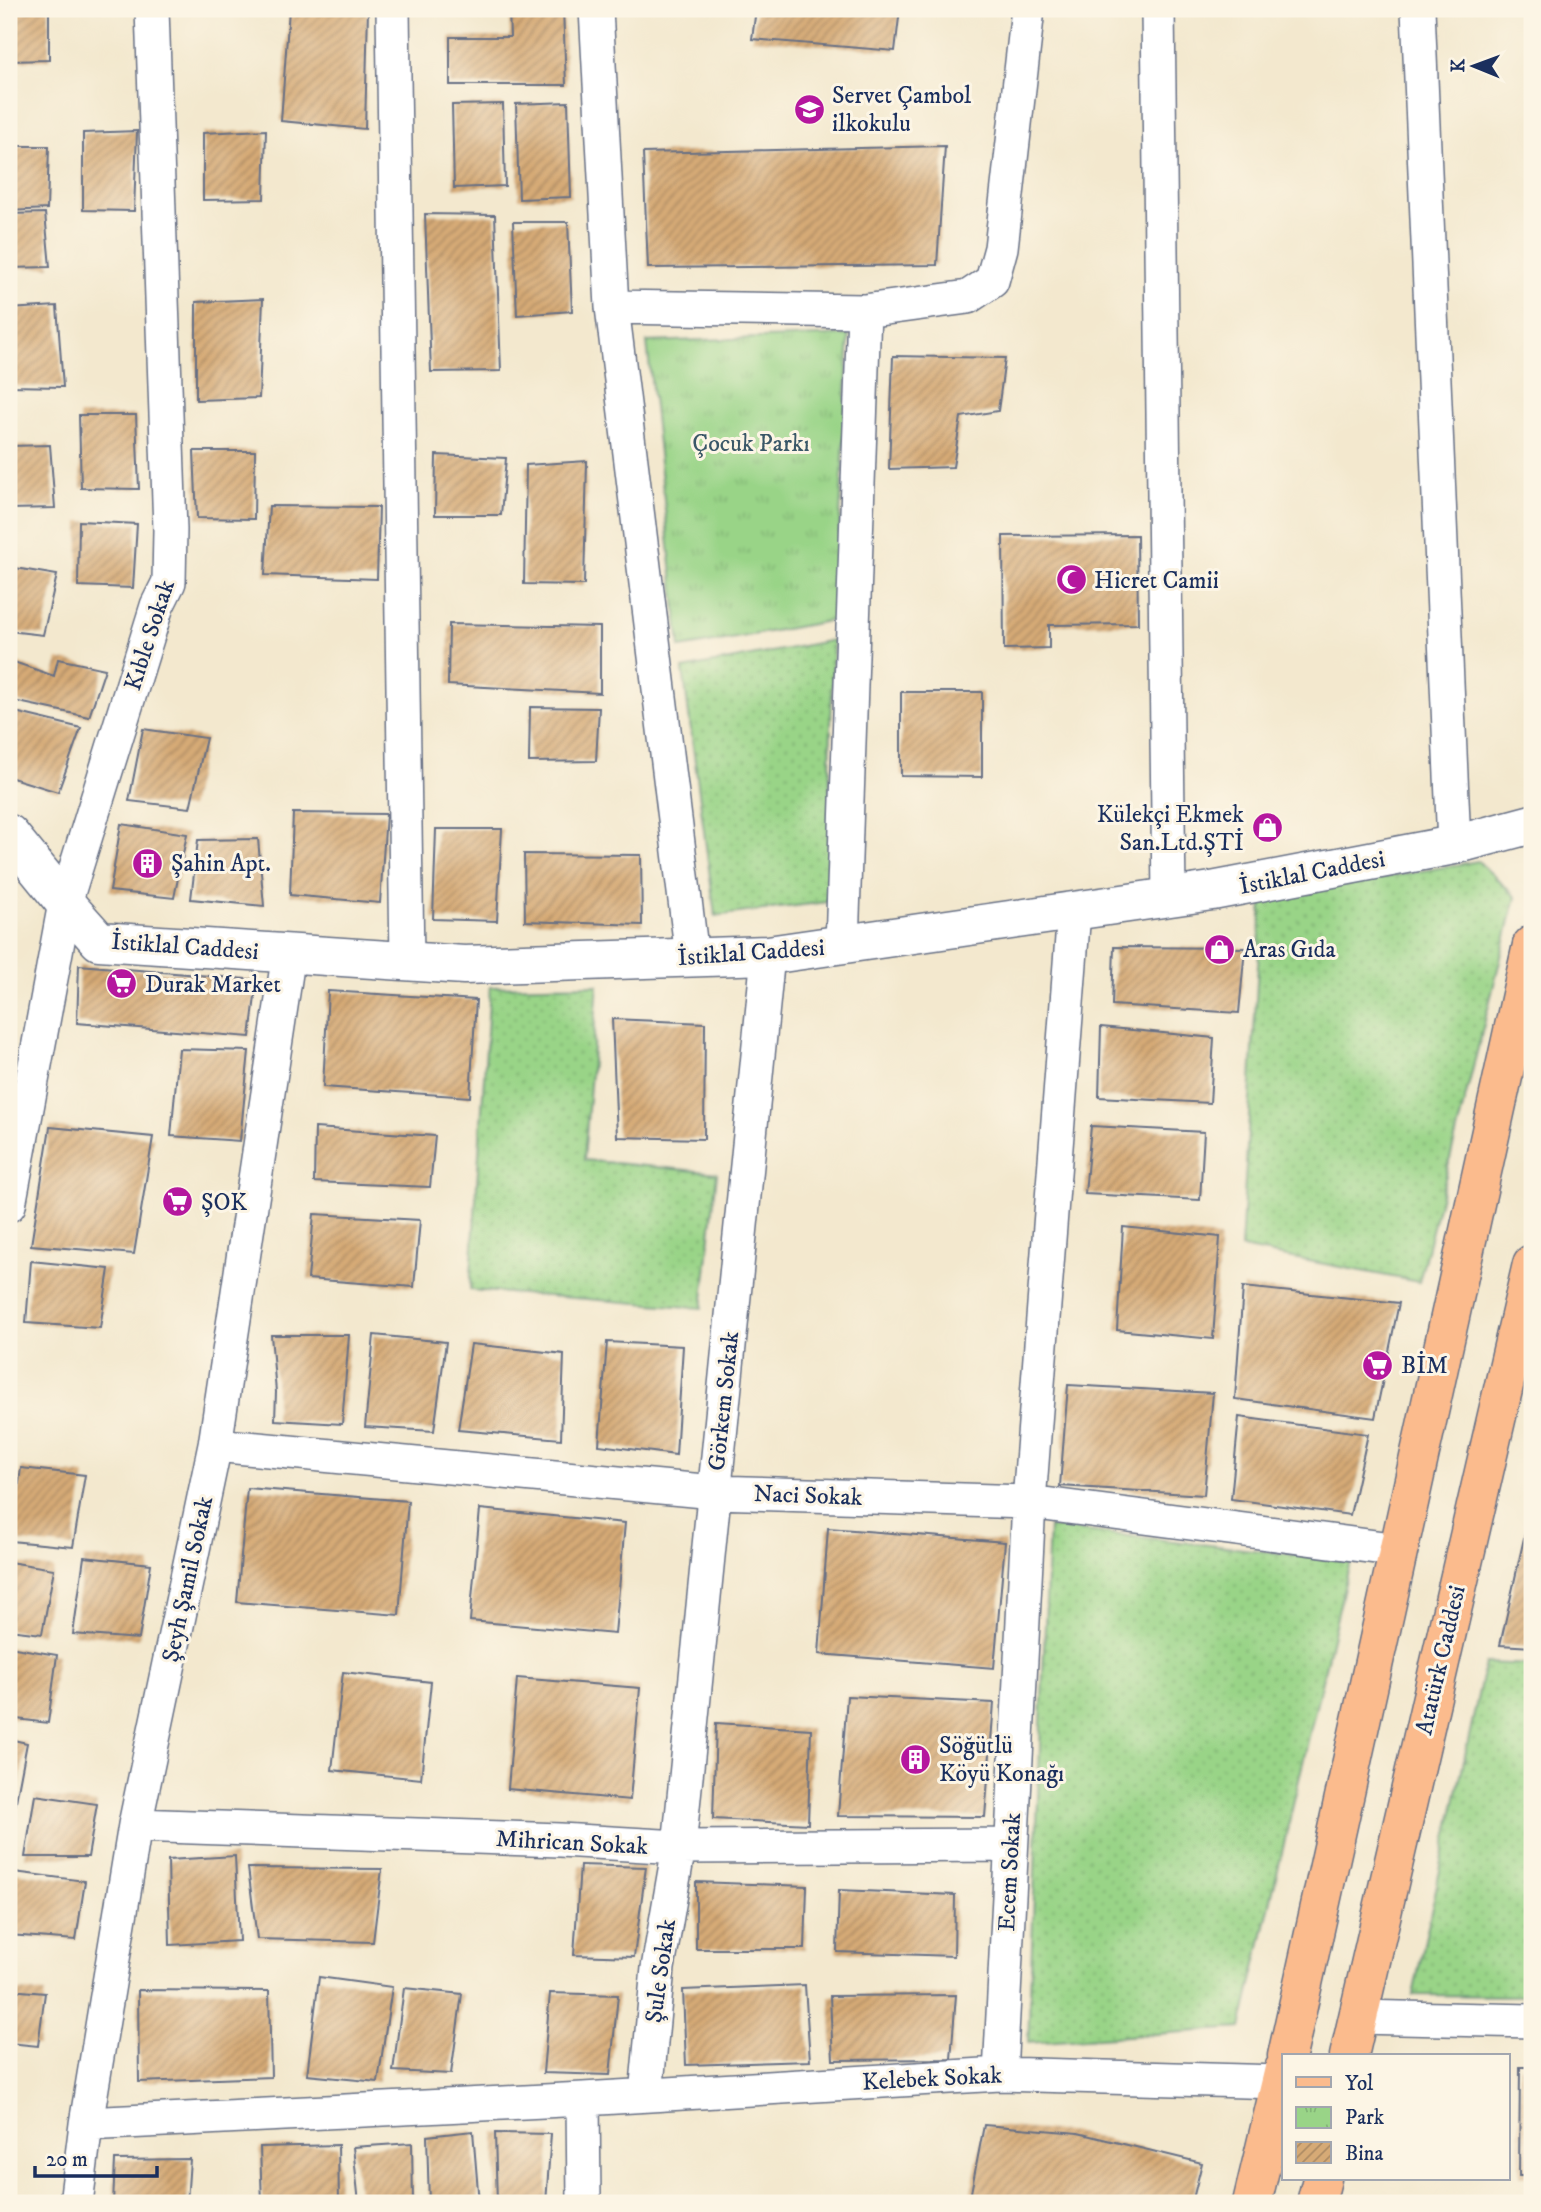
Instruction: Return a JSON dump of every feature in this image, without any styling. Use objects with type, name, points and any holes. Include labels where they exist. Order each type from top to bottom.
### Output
[{"type":"main road","points":[[1287,2054],[1532,945]]},
{"type":"main road","name":"Atatürk Caddesi","points":[[1349,2054],[1532,1264]]},
{"type":"main road","points":[[1252,2203],[1282,2077]]},
{"type":"main road","points":[[1316,2203],[1322,2180]]},
{"type":"street","name":"Kıble Sokak","points":[[9,1205],[65,903],[158,606],[169,582],[170,530],[152,9]]},
{"type":"street","points":[[393,9],[407,960]]},
{"type":"street","points":[[596,9],[612,307],[692,957]]},
{"type":"street","points":[[612,307],[864,311],[968,297],[992,281],[1001,248],[1028,9]]},
{"type":"street","points":[[1158,9],[1169,897]]},
{"type":"street","points":[[1418,9],[1454,845]]},
{"type":"street","points":[[842,944],[864,311]]},
{"type":"street","name":"İstiklal Caddesi","points":[[9,834],[99,941],[464,965],[768,955],[1212,891],[1454,845],[1532,824]]},
{"type":"street","name":"Ecem Sokak","points":[[1000,2074],[1028,1502],[1074,911]]},
{"type":"street","name":"Şeyh Şamil Sokak","points":[[76,2203],[86,2124],[135,1825],[215,1445],[289,953]]},
{"type":"street","name":"Görkem Sokak","points":[[679,1847],[768,955]]},
{"type":"street","name":"Naci Sokak","points":[[215,1445],[713,1492],[1028,1502],[1399,1550]]},
{"type":"street","name":"Mihrican Sokak","points":[[135,1825],[561,1840],[679,1847],[1010,1844]]},
{"type":"street","name":"Şule Sokak","points":[[646,2095],[658,1968],[679,1847]]},
{"type":"street","points":[[1357,2017],[1532,2021]]},
{"type":"street","name":"Kelebek Sokak","points":[[86,2124],[583,2099],[1000,2074],[1282,2069]]},
{"type":"street","points":[[583,2099],[584,2203]]},
{"type":"green space","name":"Çocuk Parkı","points":[[849,335],[835,620],[680,648],[647,342]]},
{"type":"green space","points":[[833,640],[827,902],[715,916],[683,669]]},
{"type":"green space","points":[[1478,861],[1516,897],[1419,1282],[1241,1248],[1262,899]]},
{"type":"green space","points":[[598,985],[584,1160],[717,1173],[702,1308],[470,1290],[490,987]]},
{"type":"green space","points":[[1049,1527],[1350,1561],[1241,2028],[1028,2043]]},
{"type":"green space","points":[[1485,1663],[1532,1665],[1532,1996],[1413,1995]]},
{"type":"building","points":[[9,9],[49,9],[49,60],[9,61]]},
{"type":"building","points":[[289,9],[368,9],[365,129],[281,121]]},
{"type":"building","points":[[509,9],[563,9],[566,85],[450,85],[450,37],[510,37]]},
{"type":"building","points":[[756,9],[900,9],[895,51],[752,39]]},
{"type":"building","points":[[568,102],[571,197],[519,199],[516,104]]},
{"type":"building","points":[[503,104],[505,186],[454,188],[452,105]]},
{"type":"building","points":[[266,130],[264,199],[203,200],[203,133]]},
{"type":"building","points":[[137,131],[134,211],[83,210],[83,133]]},
{"type":"building","points":[[9,146],[49,146],[47,209],[9,211]]},
{"type":"building","points":[[945,146],[937,265],[648,268],[643,153]]},
{"type":"building","points":[[45,213],[50,267],[9,268],[9,214]]},
{"type":"building","points":[[425,214],[495,215],[501,371],[431,372]]},
{"type":"building","points":[[513,222],[568,222],[572,311],[517,315]]},
{"type":"building","points":[[263,299],[259,398],[196,400],[196,302]]},
{"type":"building","points":[[57,306],[63,387],[9,386],[9,309]]},
{"type":"building","points":[[893,356],[1005,358],[998,411],[961,417],[953,467],[889,469]]},
{"type":"building","points":[[79,415],[136,415],[139,489],[81,488]]},
{"type":"building","points":[[50,445],[55,508],[9,509],[9,446]]},
{"type":"building","points":[[194,451],[255,451],[254,519],[197,518]]},
{"type":"building","points":[[436,455],[506,458],[501,515],[435,515]]},
{"type":"building","points":[[587,461],[584,585],[524,584],[526,465]]},
{"type":"building","points":[[269,506],[379,507],[377,579],[265,575]]},
{"type":"building","points":[[79,521],[137,524],[133,588],[78,586]]},
{"type":"building","name":"Hicret Camii","points":[[1137,535],[1138,624],[1049,625],[1049,648],[1004,649],[1003,536]]},
{"type":"building","points":[[9,567],[57,575],[43,635],[9,631]]},
{"type":"building","points":[[449,624],[600,627],[600,693],[448,685]]},
{"type":"building","points":[[58,659],[105,669],[89,717],[9,700],[9,677],[14,662],[54,676]]},
{"type":"building","points":[[901,692],[982,692],[982,777],[901,776]]},
{"type":"building","points":[[530,707],[599,708],[596,761],[529,762]]},
{"type":"building","points":[[11,711],[81,728],[58,792],[9,777]]},
{"type":"building","points":[[143,729],[206,738],[190,808],[129,801]]},
{"type":"building","points":[[293,813],[386,814],[380,903],[290,895]]},
{"type":"building","name":"Şahin Apt.","points":[[121,824],[187,834],[174,898],[110,891]]},
{"type":"building","points":[[436,829],[502,829],[497,921],[433,919]]},
{"type":"building","points":[[258,839],[264,906],[191,899],[198,840]]},
{"type":"building","points":[[524,854],[641,855],[642,925],[525,921]]},
{"type":"building","points":[[1114,947],[1245,948],[1239,1013],[1112,1005]]},
{"type":"building","points":[[79,965],[257,980],[250,1037],[77,1023]]},
{"type":"building","points":[[328,991],[476,1000],[470,1097],[323,1087]]},
{"type":"building","points":[[612,1019],[705,1023],[704,1139],[617,1137]]},
{"type":"building","points":[[1101,1027],[1214,1038],[1210,1103],[1099,1097]]},
{"type":"building","points":[[179,1049],[249,1051],[240,1141],[171,1136]]},
{"type":"building","points":[[1091,1126],[1204,1132],[1200,1200],[1085,1194]]},
{"type":"building","points":[[50,1127],[153,1137],[134,1254],[31,1245]]},
{"type":"building","points":[[315,1128],[435,1136],[430,1187],[314,1182]]},
{"type":"building","points":[[314,1214],[420,1220],[414,1287],[308,1279]]},
{"type":"building","points":[[1123,1227],[1220,1237],[1213,1339],[1117,1330]]},
{"type":"building","points":[[31,1261],[109,1269],[100,1328],[26,1323]]},
{"type":"building","points":[[1243,1287],[1399,1303],[1375,1418],[1235,1399]]},
{"type":"building","points":[[271,1335],[349,1335],[342,1424],[275,1420],[276,1392]]},
{"type":"building","points":[[374,1335],[446,1342],[434,1431],[365,1427]]},
{"type":"building","points":[[607,1342],[683,1346],[676,1455],[599,1445]]},
{"type":"building","points":[[471,1344],[564,1354],[561,1439],[458,1430]]},
{"type":"building","points":[[1068,1385],[1213,1393],[1204,1495],[1060,1486]]},
{"type":"building","points":[[1239,1417],[1368,1434],[1350,1515],[1231,1499]]},
{"type":"building","points":[[21,1468],[85,1475],[73,1547],[11,1541]]},
{"type":"building","points":[[247,1488],[408,1501],[399,1615],[237,1602]]},
{"type":"building","points":[[1531,1507],[1532,1647],[1500,1645]]},
{"type":"building","points":[[480,1509],[625,1523],[615,1634],[470,1621]]},
{"type":"building","points":[[828,1528],[1005,1542],[994,1668],[819,1654]]},
{"type":"building","points":[[84,1557],[151,1564],[139,1639],[73,1634]]},
{"type":"building","points":[[9,1562],[54,1569],[42,1634],[9,1630]]},
{"type":"building","points":[[9,1647],[57,1655],[48,1723],[9,1718]]},
{"type":"building","points":[[343,1672],[431,1682],[421,1779],[332,1770]]},
{"type":"building","points":[[517,1678],[640,1688],[630,1800],[508,1789]]},
{"type":"building","name":"Söğütlü Köyü Konağı","points":[[847,1696],[994,1703],[985,1817],[838,1816]]},
{"type":"building","points":[[716,1723],[811,1729],[808,1824],[713,1819]]},
{"type":"building","points":[[9,1739],[27,1743],[10,1833],[9,1833]]},
{"type":"building","points":[[35,1795],[97,1804],[88,1857],[25,1857]]},
{"type":"building","points":[[235,1856],[239,1941],[170,1945],[168,1860]]},
{"type":"building","points":[[580,1865],[646,1867],[634,1957],[574,1955]]},
{"type":"building","points":[[248,1868],[382,1869],[373,1942],[257,1939]]},
{"type":"building","points":[[14,1872],[85,1881],[76,1940],[9,1935]]},
{"type":"building","points":[[696,1882],[807,1886],[805,1949],[696,1949]]},
{"type":"building","points":[[839,1890],[955,1895],[954,1956],[837,1952]]},
{"type":"building","points":[[319,1977],[392,1987],[378,2082],[307,2075]]},
{"type":"building","points":[[805,1985],[810,2061],[686,2065],[683,1990]]},
{"type":"building","points":[[404,1988],[462,1994],[451,2074],[393,2071]]},
{"type":"building","points":[[9,1990],[45,1993],[38,2046],[9,2043]]},
{"type":"building","points":[[138,1990],[269,1991],[271,2077],[139,2082]]},
{"type":"building","points":[[550,1993],[618,1995],[610,2075],[543,2073]]},
{"type":"building","points":[[956,1995],[951,2059],[833,2060],[830,1996]]},
{"type":"building","points":[[1520,2067],[1532,2067],[1532,2176],[1519,2176]]},
{"type":"building","points":[[984,2125],[1078,2133],[1202,2163],[1192,2203],[969,2203]]},
{"type":"building","points":[[473,2131],[479,2203],[429,2203],[427,2136]]},
{"type":"building","points":[[495,2133],[551,2134],[546,2203],[497,2203]]},
{"type":"building","points":[[412,2143],[413,2203],[359,2203],[353,2147]]},
{"type":"building","points":[[338,2145],[339,2203],[262,2203],[260,2147]]},
{"type":"building","points":[[190,2159],[187,2203],[113,2203],[115,2160]]},
{"type":"place","name":"Servet Çambol ilkokulu","points":[[809,109]]},
{"type":"place","name":"Hicret Camii","points":[[1071,580]]},
{"type":"place","name":"Külekçi Ekmek San.Ltd.ŞTİ","points":[[1267,828]]},
{"type":"place","name":"Şahin Apt.","points":[[148,863]]},
{"type":"place","name":"Aras Gıda","points":[[1220,949]]},
{"type":"place","name":"Durak Market","points":[[122,984]]},
{"type":"place","name":"ŞOK","points":[[178,1202]]},
{"type":"place","name":"BİM","points":[[1378,1365]]},
{"type":"place","name":"Söğütlü Köyü Konağı","points":[[916,1759]]}]
